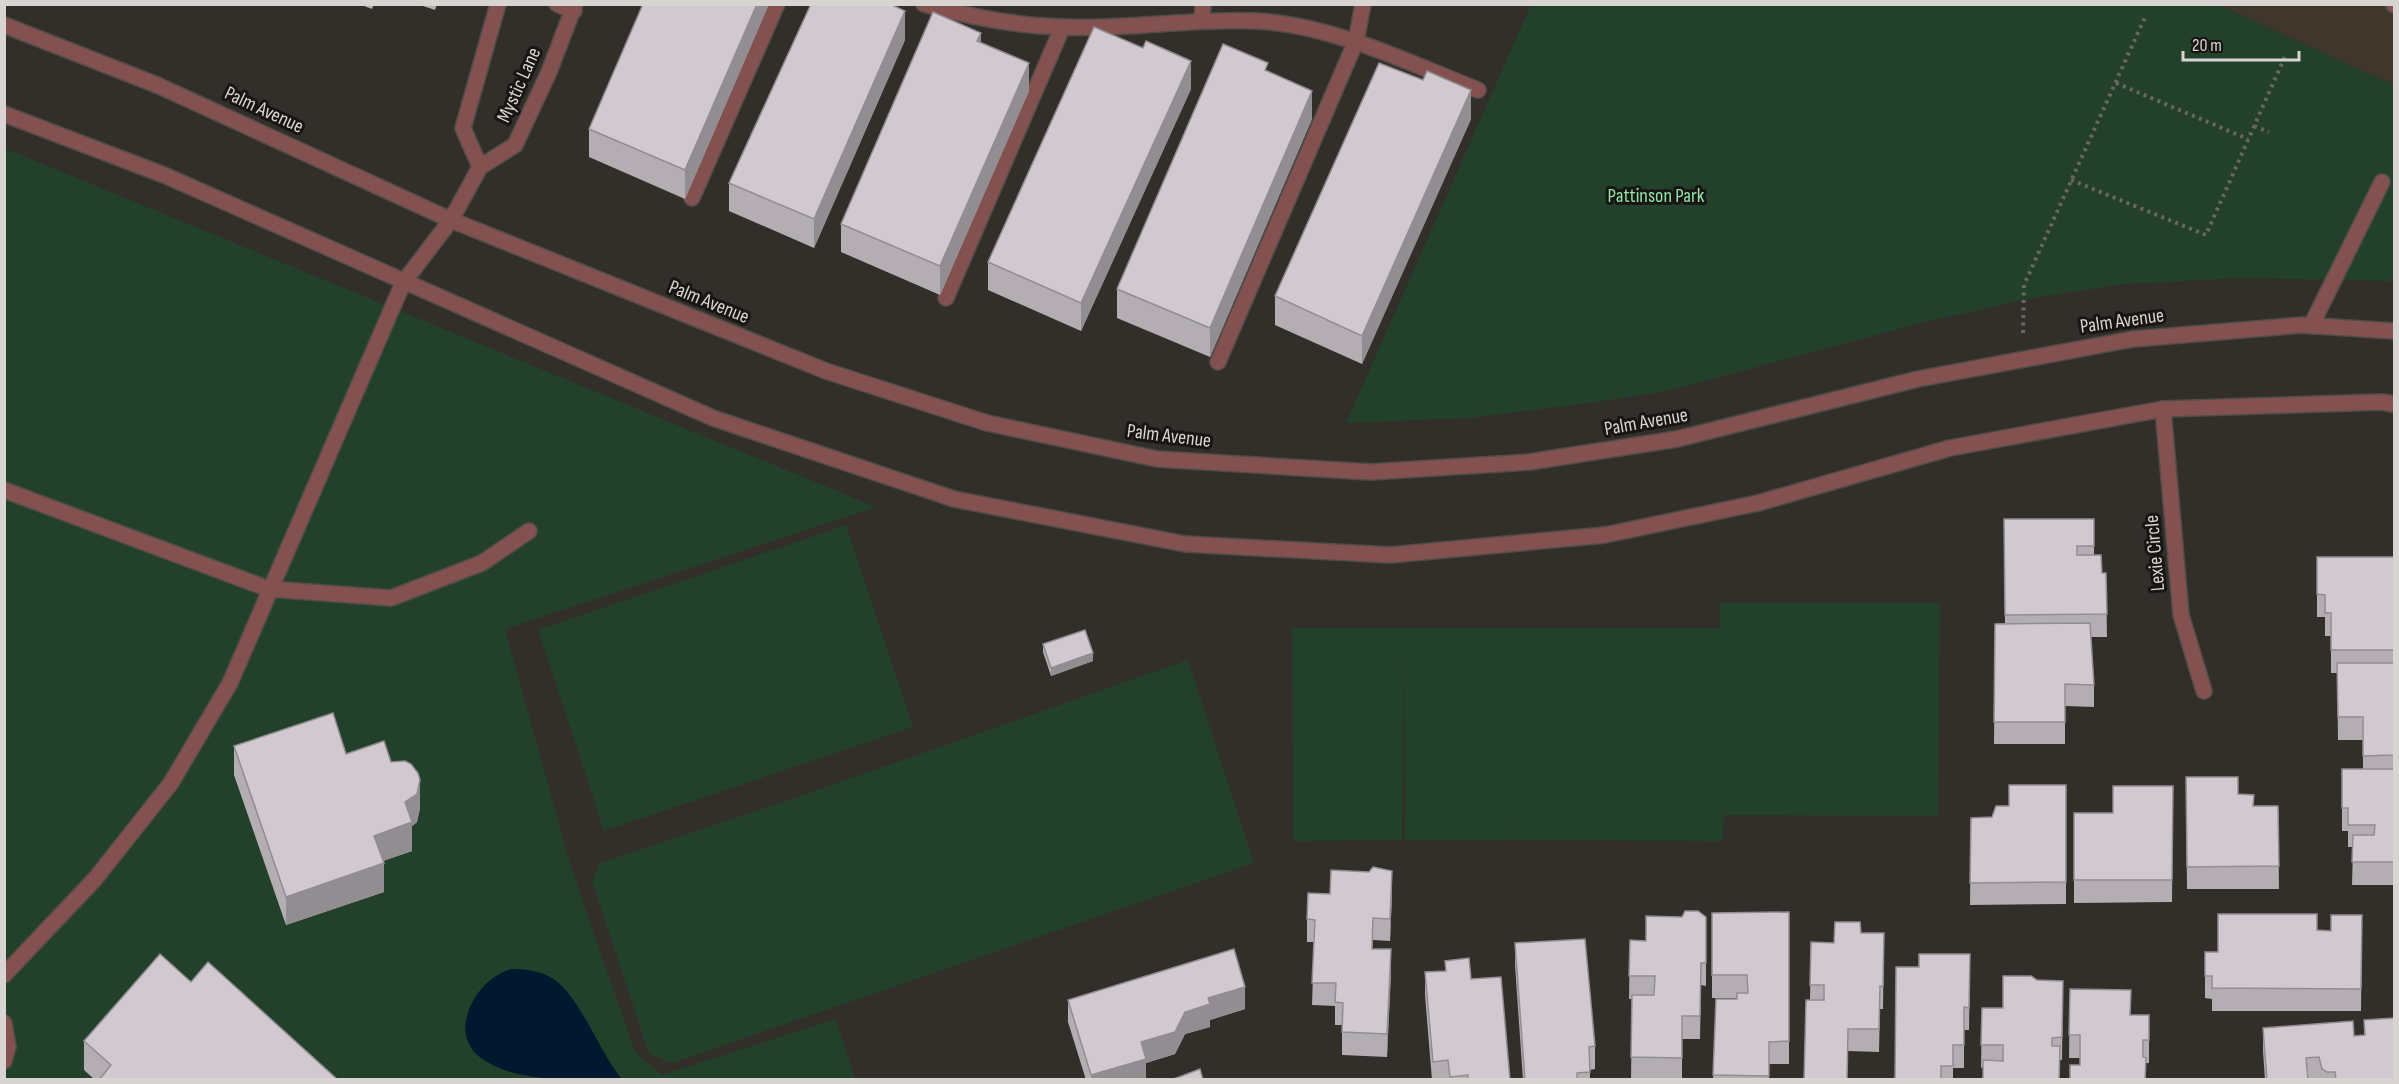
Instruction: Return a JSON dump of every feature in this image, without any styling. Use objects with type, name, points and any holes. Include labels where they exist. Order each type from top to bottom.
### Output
[{"type":"street","name":"Mystic Lane","points":[[480,167],[463,128],[498,4]]},
{"type":"street","points":[[557,4],[574,8]]},
{"type":"street","points":[[692,198],[777,4]]},
{"type":"street","points":[[924,4],[983,17],[1062,27],[1259,21],[1309,29],[1356,41],[1478,90]]},
{"type":"street","points":[[1202,21],[1203,4]]},
{"type":"street","points":[[1218,362],[1356,41],[1363,4]]},
{"type":"street","name":"Mystic Lane","points":[[4,975],[95,879],[171,783],[230,683],[268,589],[403,282],[451,220],[480,167],[515,145],[574,8]]},
{"type":"street","name":"Palm Avenue","points":[[4,25],[157,85],[451,220],[826,371],[987,423],[1157,459],[1370,472],[1529,462],[1677,439],[1918,379],[2133,339],[2302,325],[2394,331]]},
{"type":"street","points":[[946,298],[1062,27]]},
{"type":"street","points":[[4,114],[164,176],[712,418],[954,499],[1185,544],[1390,555],[1605,535],[1758,503],[1950,448],[2163,409],[2382,402],[2394,404]]},
{"type":"street","points":[[2311,326],[2382,182]]},
{"type":"street","name":"Lexie Circle","points":[[2163,409],[2181,615],[2204,691]]},
{"type":"street","points":[[4,489],[268,589],[391,598],[482,563],[529,531]]},
{"type":"street","points":[[4,1023],[8,1047],[4,1061]]},
{"type":"path","points":[[2022,359],[2024,285],[2146,15]]},
{"type":"path","points":[[2071,180],[2206,235],[2286,54]]},
{"type":"path","points":[[2115,83],[2248,139]]},
{"type":"path","points":[[2254,126],[2269,132]]},
{"type":"shaded area","points":[[2219,5],[2394,5],[2394,85]]},
{"type":"green space","name":"Pattinson Park","points":[[1531,5],[2218,5],[2394,85],[2394,281],[2241,278],[2125,284],[2032,298],[1925,322],[1667,391],[1468,418],[1346,423]]},
{"type":"green space","points":[[4,148],[876,507],[505,629],[571,867],[635,1052],[662,1075],[836,1019],[855,1079],[5,1079]]},
{"type":"green space","points":[[846,525],[913,727],[604,831],[538,630]]},
{"type":"green space","points":[[1720,603],[1940,603],[1938,816],[1724,815],[1723,841],[1515,840],[1515,827],[1514,840],[1405,840],[1404,664],[1402,840],[1293,841],[1292,628],[1720,628]]},
{"type":"green space","points":[[1188,660],[1254,863],[672,1063],[649,1054],[592,882],[600,863],[786,801]]},
{"type":"water","points":[[511,969],[545,974],[565,989],[622,1079],[584,1080],[523,1075],[504,1070],[474,1052],[465,1029],[471,1005],[490,980]]},
{"type":"building","points":[[643,4],[757,4],[685,170],[589,129]]},
{"type":"building","points":[[811,4],[890,4],[905,11],[814,219],[729,183]]},
{"type":"building","points":[[933,12],[981,33],[977,41],[1029,63],[940,266],[841,224]]},
{"type":"building","points":[[1094,27],[1143,48],[1146,41],[1191,61],[1081,303],[988,262]]},
{"type":"building","points":[[1223,44],[1268,63],[1265,70],[1312,91],[1210,328],[1117,289]]},
{"type":"building","points":[[1379,63],[1423,80],[1427,71],[1471,90],[1362,336],[1275,296]]},
{"type":"building","points":[[2004,519],[2094,519],[2094,546],[2077,546],[2077,555],[2101,555],[2102,573],[2106,573],[2107,614],[2005,615]]},
{"type":"building","points":[[2317,557],[2394,557],[2394,650],[2331,650],[2331,613],[2325,613],[2325,595],[2317,594]]},
{"type":"building","points":[[2090,623],[2094,685],[2065,684],[2065,722],[1994,722],[1995,624]]},
{"type":"building","points":[[1085,630],[1093,653],[1051,668],[1043,644]]},
{"type":"building","points":[[2337,663],[2394,663],[2394,755],[2363,756],[2363,717],[2338,717]]},
{"type":"building","points":[[333,713],[346,754],[384,741],[391,762],[405,761],[411,764],[418,773],[420,780],[417,794],[405,802],[412,822],[374,836],[384,863],[286,897],[234,746]]},
{"type":"building","points":[[2342,769],[2394,769],[2394,862],[2352,862],[2353,835],[2374,835],[2375,825],[2348,825],[2348,808],[2342,808]]},
{"type":"building","points":[[2186,777],[2238,777],[2238,794],[2254,795],[2253,806],[2278,806],[2279,866],[2187,867]]},
{"type":"building","points":[[2009,785],[2066,785],[2066,882],[1970,883],[1971,818],[1992,817],[1996,806],[2009,806]]},
{"type":"building","points":[[2113,786],[2173,786],[2172,880],[2074,880],[2074,813],[2113,813]]},
{"type":"building","points":[[1373,867],[1392,871],[1390,919],[1373,918],[1372,949],[1391,949],[1387,1034],[1342,1032],[1343,1003],[1335,1002],[1336,983],[1312,983],[1315,920],[1307,919],[1308,893],[1330,894],[1331,870],[1369,872]]},
{"type":"building","points":[[1685,911],[1698,911],[1706,917],[1706,963],[1701,963],[1700,1016],[1682,1016],[1682,1058],[1631,1057],[1632,995],[1654,995],[1655,976],[1629,976],[1630,940],[1646,941],[1646,916],[1682,917]]},
{"type":"building","points":[[1789,912],[1789,1041],[1769,1042],[1769,1076],[1713,1075],[1716,999],[1737,999],[1737,993],[1748,993],[1747,975],[1712,975],[1712,913]]},
{"type":"building","points":[[2218,914],[2317,914],[2317,930],[2331,931],[2331,915],[2362,915],[2361,989],[2212,988],[2212,976],[2205,976],[2205,952],[2218,952]]},
{"type":"building","points":[[1835,922],[1860,922],[1861,933],[1884,933],[1879,1029],[1848,1029],[1847,1080],[1804,1080],[1806,1000],[1824,1000],[1824,985],[1810,985],[1811,942],[1834,943]]},
{"type":"building","points":[[1585,939],[1595,1046],[1589,1047],[1590,1072],[1577,1073],[1577,1080],[1525,1080],[1515,943]]},
{"type":"building","points":[[1234,949],[1245,987],[1208,998],[1210,1004],[1185,1012],[1175,1032],[1141,1042],[1146,1059],[1091,1075],[1068,1000]]},
{"type":"building","points":[[160,954],[191,982],[208,962],[338,1080],[99,1080],[111,1065],[84,1041]]},
{"type":"building","points":[[1919,954],[1970,954],[1969,1008],[1964,1007],[1964,1045],[1953,1045],[1953,1066],[1941,1066],[1941,1080],[1895,1080],[1896,967],[1919,967]]},
{"type":"building","points":[[1469,958],[1471,979],[1501,977],[1510,1080],[1468,1080],[1468,1075],[1450,1077],[1448,1060],[1433,1062],[1425,972],[1446,971],[1445,961]]},
{"type":"building","points":[[2003,976],[2031,976],[2037,980],[2063,981],[2062,1037],[2052,1038],[2052,1046],[2060,1046],[2059,1080],[1983,1080],[1983,1060],[2003,1061],[2003,1045],[1981,1045],[1982,1008],[2003,1008]]},
{"type":"building","points":[[2070,989],[2131,990],[2130,1015],[2149,1015],[2149,1040],[2143,1040],[2143,1057],[2146,1058],[2145,1080],[2070,1080],[2070,1065],[2080,1065],[2080,1035],[2069,1035]]},
{"type":"building","points":[[2394,1018],[2394,1080],[2336,1080],[2335,1072],[2322,1069],[2319,1057],[2306,1058],[2308,1080],[2267,1080],[2263,1028],[2353,1021],[2354,1036],[2365,1035],[2364,1020]]},
{"type":"building","points":[[1200,1069],[1203,1080],[1171,1080]]}]
